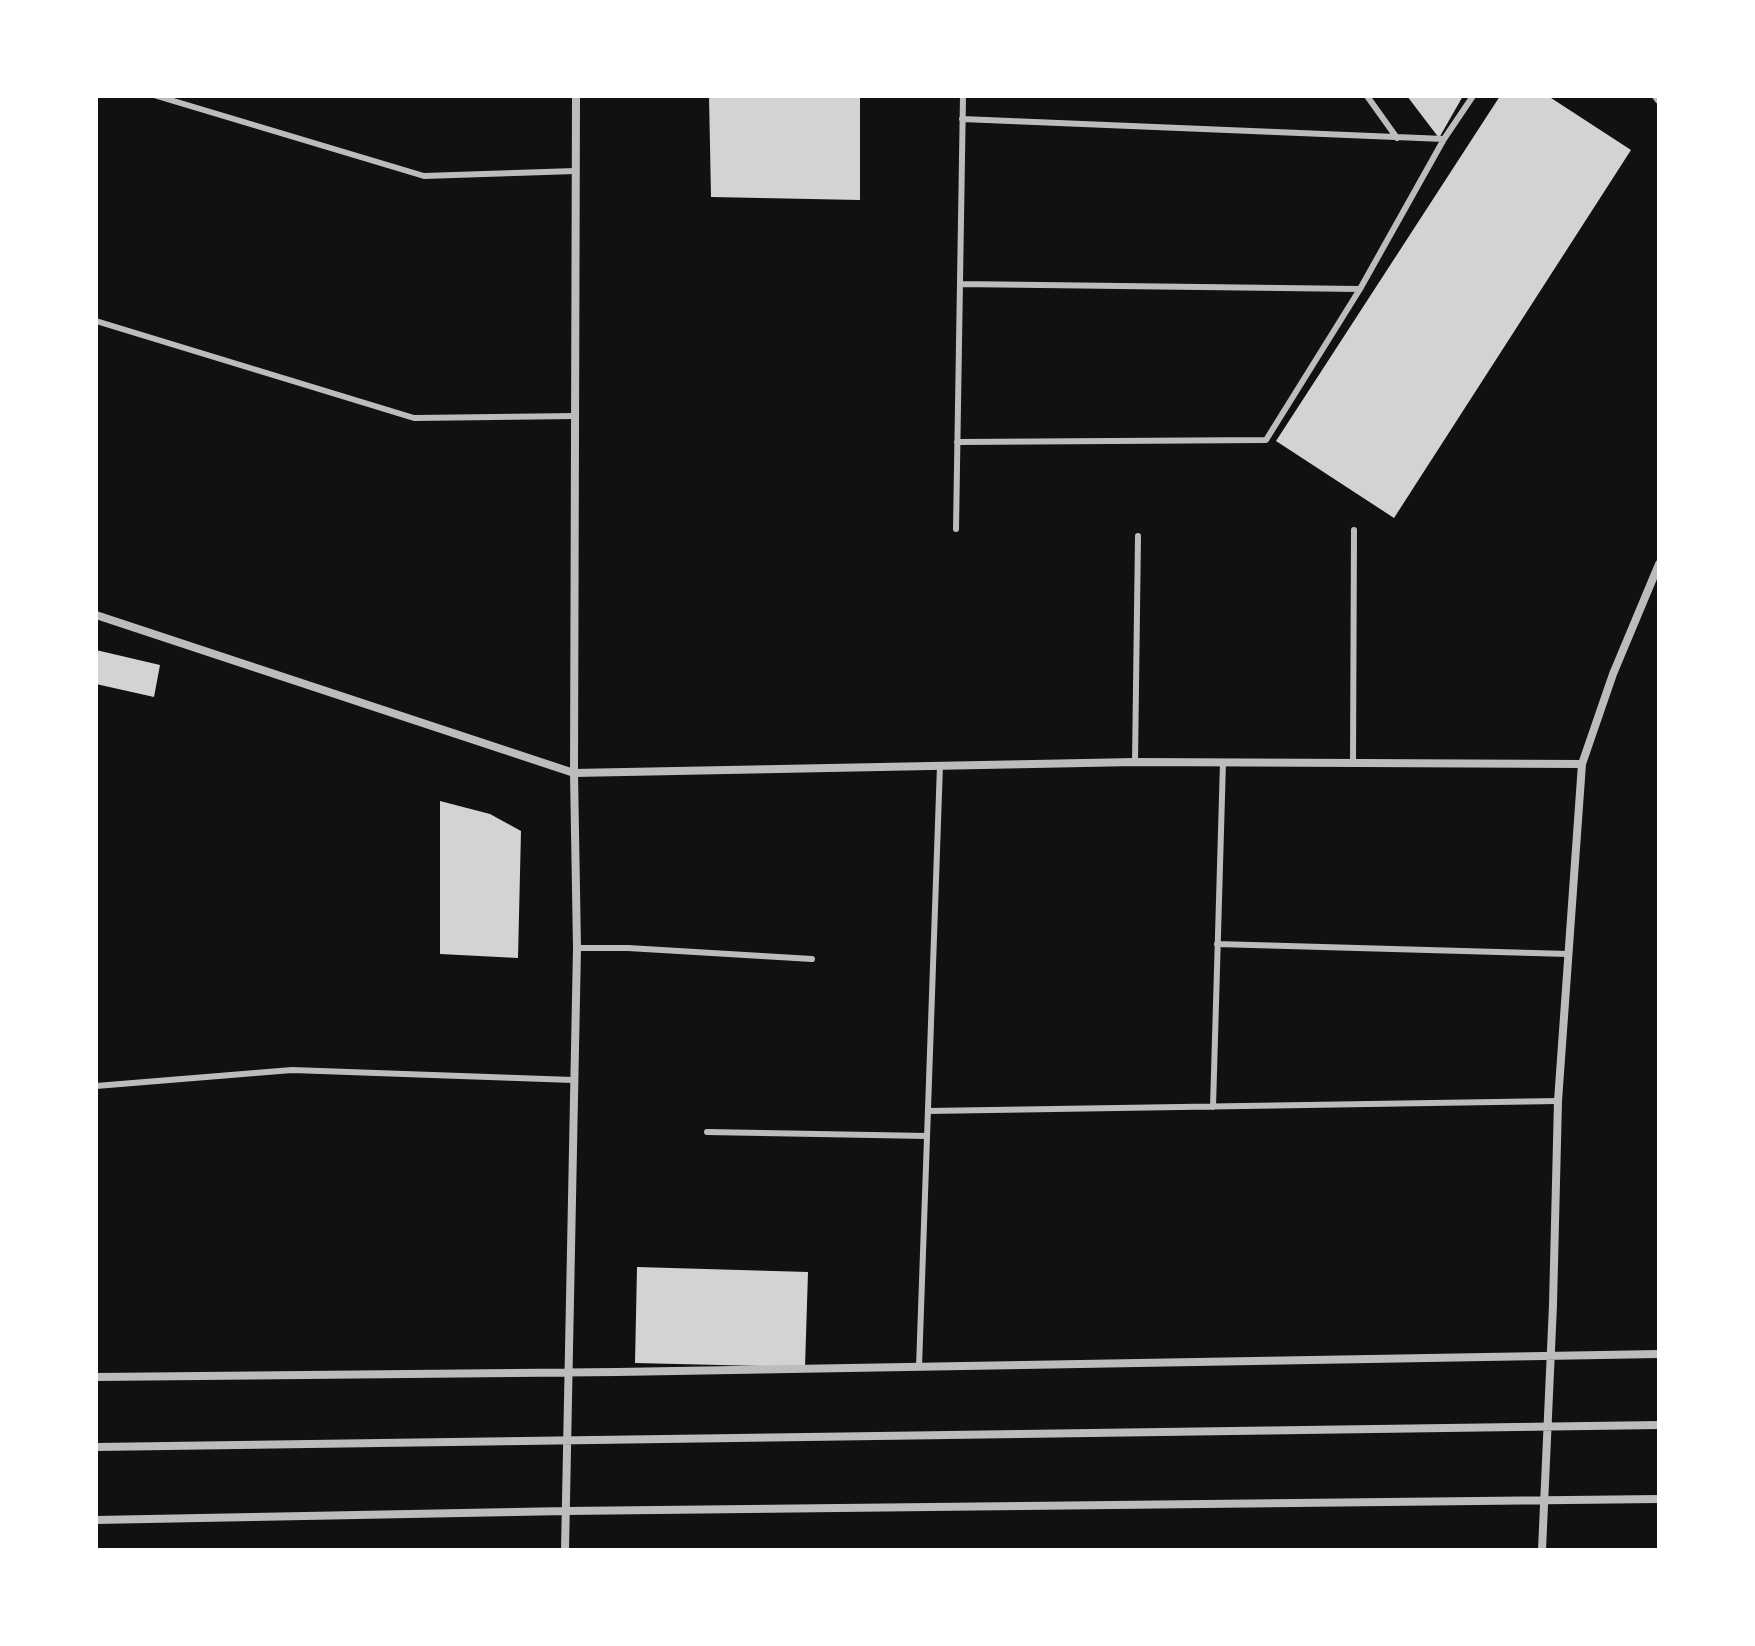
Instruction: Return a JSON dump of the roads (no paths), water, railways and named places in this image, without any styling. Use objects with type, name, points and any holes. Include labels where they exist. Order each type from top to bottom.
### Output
[{"type":"street","points":[[565,1550],[577,948],[574,773],[576,96]]},
{"type":"street","points":[[1542,1550],[1549,1426],[1558,1101],[1582,764],[1613,674],[1659,564]]},
{"type":"street","points":[[96,615],[574,773],[1135,762],[1582,764]]},
{"type":"street","points":[[96,1377],[568,1373],[1659,1354]]},
{"type":"street","points":[[96,1447],[1659,1425]]},
{"type":"street","points":[[96,1520],[566,1511],[1659,1499]]},
{"type":"lane","points":[[157,96],[424,176],[575,171]]},
{"type":"lane","points":[[956,529],[963,96]]},
{"type":"lane","points":[[1367,96],[1397,138]]},
{"type":"lane","points":[[957,442],[1266,440],[1360,289],[1444,139],[1473,96]]},
{"type":"lane","points":[[962,119],[1444,139]]},
{"type":"lane","points":[[960,284],[1360,289]]},
{"type":"lane","points":[[96,321],[414,418],[575,416]]},
{"type":"lane","points":[[1353,762],[1354,530]]},
{"type":"lane","points":[[1135,762],[1138,536]]},
{"type":"lane","points":[[1213,1107],[1223,762]]},
{"type":"lane","points":[[919,1367],[940,765]]},
{"type":"lane","points":[[1217,944],[1568,954]]},
{"type":"lane","points":[[577,948],[812,959]]},
{"type":"lane","points":[[96,1086],[292,1070],[573,1080]]},
{"type":"lane","points":[[928,1111],[1558,1101]]},
{"type":"lane","points":[[707,1132],[927,1136]]}]
